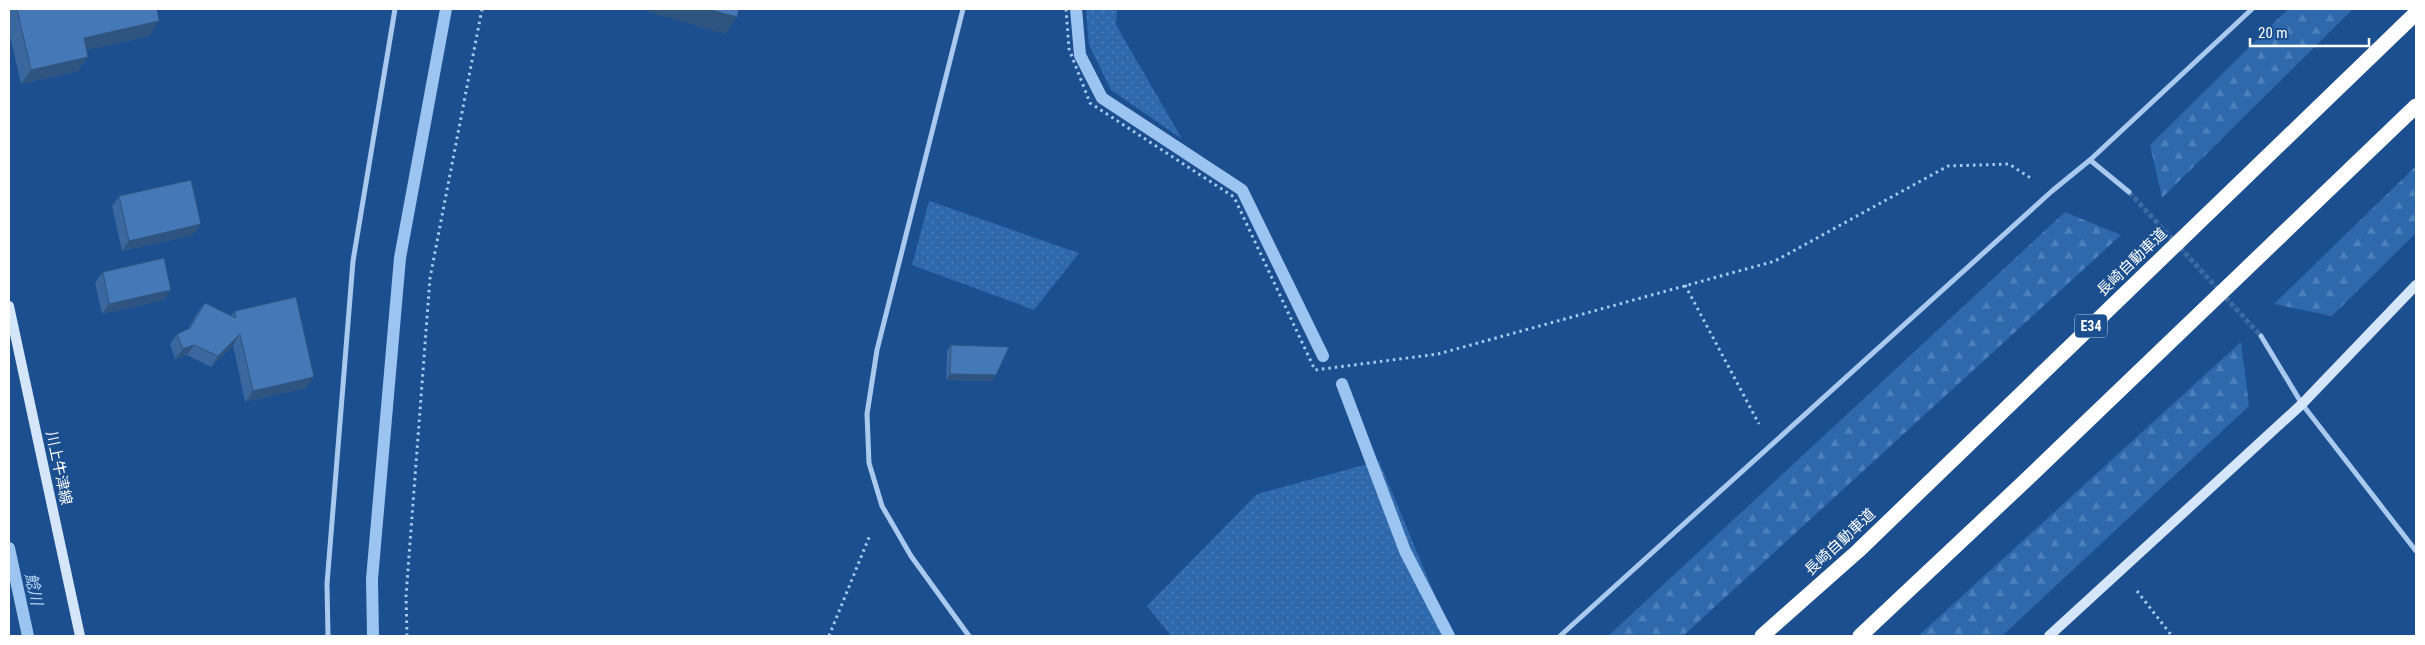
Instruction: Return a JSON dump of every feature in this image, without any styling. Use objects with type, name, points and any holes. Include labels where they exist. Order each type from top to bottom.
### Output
[{"type":"highway","name":"長崎自動車道","points":[[1762,636],[1858,551],[2416,12]]},
{"type":"highway","points":[[1860,636],[2026,480],[2416,106]]},
{"type":"street","points":[[328,636],[327,584],[354,261],[395,9]]},
{"type":"street","points":[[963,9],[877,350],[867,414],[869,463],[882,506],[911,556],[969,636]]},
{"type":"street","points":[[1560,636],[2052,191],[2090,160],[2252,9]]},
{"type":"street","points":[[2090,160],[2129,192]]},
{"type":"street","points":[[2049,636],[2302,404],[2416,285]]},
{"type":"street","name":"川上牛津線","points":[[9,306],[80,636]]},
{"type":"street","points":[[2261,336],[2302,404],[2416,551]]},
{"type":"path","points":[[407,636],[406,596],[430,278],[482,9]]},
{"type":"path","points":[[1066,9],[1069,49],[1090,103],[1234,197],[1315,370],[1438,354],[1775,261],[1948,166],[2009,164],[2052,191]]},
{"type":"path","points":[[1685,285],[1771,445]]},
{"type":"path","points":[[829,636],[882,506]]},
{"type":"path","points":[[2121,570],[2172,636]]},
{"type":"green space","points":[[1086,9],[1117,9],[1116,25],[1182,139],[1111,90],[1089,45]]},
{"type":"green space","points":[[2288,9],[2353,9],[2162,198],[2150,145]]},
{"type":"green space","points":[[2416,166],[2416,233],[2332,316],[2274,304]]},
{"type":"green space","points":[[929,201],[1079,253],[1034,310],[912,265]]},
{"type":"green space","points":[[2065,212],[2121,235],[1683,636],[1608,636]]},
{"type":"green space","points":[[2241,342],[2249,406],[2002,636],[1918,636]]},
{"type":"green space","points":[[1379,461],[1452,636],[1171,636],[1147,606],[1257,494]]},
{"type":"building","points":[[17,9],[157,9],[159,21],[84,38],[88,57],[31,70]]},
{"type":"building","points":[[707,9],[739,9],[737,17]]},
{"type":"building","points":[[191,180],[201,224],[129,241],[119,196]]},
{"type":"building","points":[[164,258],[171,290],[109,304],[103,272]]},
{"type":"building","points":[[296,297],[314,377],[253,391],[240,334],[218,356],[194,345],[183,349],[177,334],[190,328],[205,303],[236,318],[235,311]]},
{"type":"building","points":[[951,345],[1009,347],[996,375],[950,374]]},
{"type":"waterway","points":[[373,636],[372,579],[400,258],[446,9]]},
{"type":"waterway","points":[[1076,9],[1080,55],[1102,98],[1242,190],[1323,356]]},
{"type":"waterway","points":[[1342,384],[1405,551],[1449,636]]},
{"type":"waterway","name":"鯰川","points":[[9,548],[28,636]]},
{"type":"tunnel","points":[[2129,192],[2261,336]]}]
